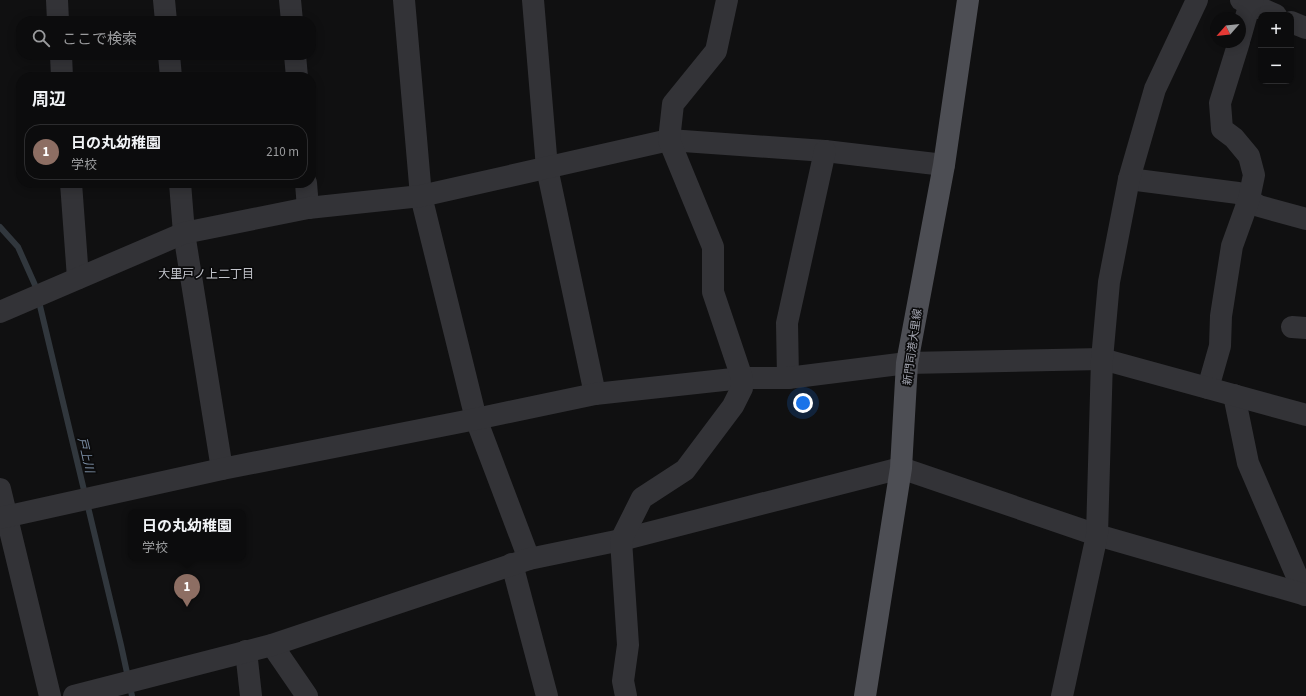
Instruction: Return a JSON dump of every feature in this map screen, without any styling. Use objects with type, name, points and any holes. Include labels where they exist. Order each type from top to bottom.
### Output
[{"type":"main road","name":"新門司港大里線","points":[[865,696],[901,468],[907,364],[944,164],[968,0]]},
{"type":"street","points":[[56,0],[58,16]]},
{"type":"street","points":[[164,0],[166,16]]},
{"type":"street","points":[[290,0],[292,16]]},
{"type":"street","points":[[404,0],[421,196],[476,419],[520,562],[547,696]]},
{"type":"street","points":[[533,0],[547,168],[595,394]]},
{"type":"street","points":[[626,696],[623,681],[628,645],[621,540],[642,498],[685,470],[733,406],[742,388],[742,378],[713,292],[713,248],[669,140],[673,104],[716,51],[727,0]]},
{"type":"street","points":[[1062,696],[1097,535],[1102,359],[1109,282],[1129,179],[1155,89],[1197,0]]},
{"type":"street","points":[[1246,12],[1248,1],[1270,12]]},
{"type":"street","points":[[1294,23],[1306,28]]},
{"type":"street","points":[[1208,388],[1220,346],[1221,316],[1232,246],[1249,199],[1254,175],[1248,156],[1234,138],[1222,129],[1220,103],[1237,48]]},
{"type":"street","points":[[61,60],[62,72]]},
{"type":"street","points":[[169,60],[171,72]]},
{"type":"street","points":[[295,60],[297,72]]},
{"type":"street","points":[[0,312],[184,232],[308,208],[421,196],[669,140],[825,151],[944,164]]},
{"type":"street","points":[[788,378],[787,323],[825,151]]},
{"type":"street","points":[[1129,179],[1238,193],[1259,206],[1306,219]]},
{"type":"street","points":[[71,188],[78,278]]},
{"type":"street","points":[[180,188],[184,232],[222,468]]},
{"type":"street","points":[[306,188],[308,208]]},
{"type":"street","points":[[4,518],[222,468],[476,419],[595,394],[742,378],[788,378],[907,364],[1102,359],[1306,415]]},
{"type":"street","points":[[1234,395],[1248,463],[1306,595]]},
{"type":"street","points":[[74,696],[272,645],[520,562],[621,540],[901,468],[1097,535],[1306,595]]},
{"type":"street","points":[[0,488],[4,518],[50,696]]},
{"type":"street","points":[[272,645],[307,696]]},
{"type":"street","points":[[246,651],[250,696]]},
{"type":"waterway","name":"戸上川","points":[[0,227],[18,247],[35,285],[132,696]]},
{"type":"place","name":"日の丸幼稚園","points":[[187,607]]},
{"type":"district","name":"大里戸ノ上二丁目","points":[[206,274]]}]
